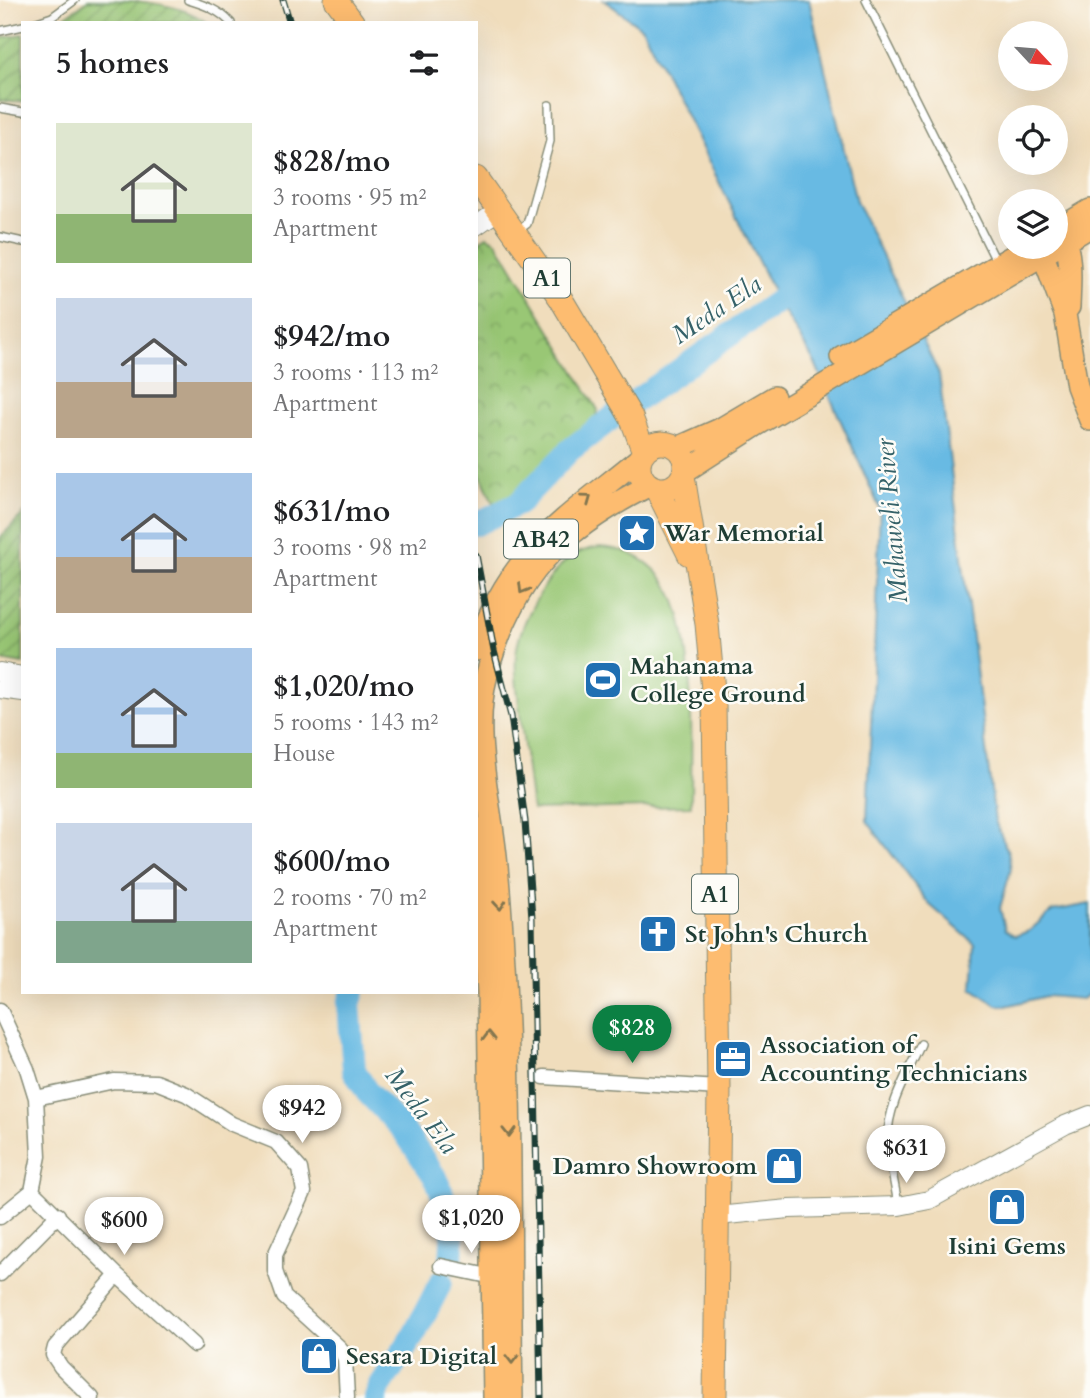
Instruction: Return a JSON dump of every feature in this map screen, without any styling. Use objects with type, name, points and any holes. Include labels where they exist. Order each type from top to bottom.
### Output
[{"type":"highway","points":[[336,0],[352,21]]},
{"type":"highway","name":"A1","points":[[478,181],[561,299],[631,418],[643,455]]},
{"type":"highway","name":"A1","points":[[631,418],[672,446]]},
{"type":"highway","points":[[658,443],[672,446],[685,463],[684,474],[671,487],[653,486],[643,477],[640,467],[643,455],[658,443]]},
{"type":"highway","name":"A1","points":[[684,474],[708,635],[714,702],[719,1088],[715,1398]]},
{"type":"highway","name":"A1","points":[[653,486],[699,573]]},
{"type":"main road","points":[[1068,227],[1090,210]]},
{"type":"main road","points":[[1068,232],[1090,228]]},
{"type":"main road","points":[[1068,252],[1069,337]]},
{"type":"main road","points":[[684,474],[773,407],[1021,259]]},
{"type":"main road","points":[[1042,259],[1058,291],[1077,386],[1090,420]]},
{"type":"main road","points":[[672,446],[773,407]]},
{"type":"main road","name":"AB42","points":[[478,645],[497,599],[529,552],[555,525],[643,455]]},
{"type":"main road","name":"AB42","points":[[512,1398],[507,1016],[499,890],[481,741],[486,676],[504,625],[528,580],[546,555],[584,522],[653,486]]},
{"type":"main road","points":[[478,845],[488,992],[494,1398]]},
{"type":"street","points":[[478,225],[499,210]]},
{"type":"street","points":[[0,672],[21,676]]},
{"type":"street","points":[[0,689],[21,692]]},
{"type":"street","points":[[0,1010],[27,1069],[36,1098],[39,1156],[32,1191],[0,1217]]},
{"type":"street","points":[[544,1077],[719,1088]]},
{"type":"street","points":[[36,1098],[114,1081],[156,1082],[186,1094],[232,1124],[275,1142],[300,1169],[303,1192],[275,1255],[275,1271],[284,1297],[340,1349],[345,1359],[347,1398]]},
{"type":"street","points":[[717,1216],[789,1209],[899,1206],[929,1200],[1065,1125],[1090,1115]]},
{"type":"street","points":[[32,1191],[117,1275],[194,1345]]},
{"type":"street","points":[[0,1274],[58,1215]]},
{"type":"street","points":[[441,1266],[493,1277]]},
{"type":"street","points":[[92,1398],[61,1367],[53,1355],[55,1347],[117,1275]]},
{"type":"lane","points":[[40,21],[52,17],[75,0]]},
{"type":"lane","points":[[188,0],[206,5],[229,21]]},
{"type":"lane","points":[[866,0],[1001,272]]},
{"type":"lane","points":[[0,31],[21,26]]},
{"type":"lane","points":[[516,232],[527,224],[550,141],[549,105]]},
{"type":"lane","points":[[0,108],[21,112]]},
{"type":"lane","points":[[0,237],[21,242]]},
{"type":"lane","points":[[899,1206],[888,1140],[889,1126],[894,1103],[921,1044]]},
{"type":"green space","points":[[88,0],[151,3],[181,10],[204,21],[59,21]]},
{"type":"green space","points":[[21,34],[21,101],[0,99],[0,38]]},
{"type":"green space","points":[[487,236],[496,241],[598,410],[595,420],[505,504],[493,503],[478,469],[478,242]]},
{"type":"green space","points":[[21,516],[21,664],[0,660],[0,538]]},
{"type":"green space","name":"Mahanama College Ground","points":[[600,547],[620,550],[647,563],[667,585],[677,606],[688,661],[691,806],[532,810],[516,677],[516,654],[520,637],[538,598],[560,567],[581,552]]},
{"type":"water","name":"Mahaweli River","points":[[604,0],[809,0],[856,201],[939,374],[995,821],[1008,852],[1011,869],[1000,908],[1005,929],[1015,936],[1029,931],[1052,911],[1090,904],[1090,993],[1083,999],[1046,996],[1006,1006],[997,1005],[972,988],[975,944],[929,904],[867,821],[880,509],[815,363],[778,301],[643,29]]},
{"type":"waterway","name":"Meda Ela","points":[[637,400],[778,301],[808,286]]},
{"type":"waterway","name":"Meda Ela","points":[[478,523],[518,504],[570,450],[616,415]]},
{"type":"waterway","name":"Meda Ela","points":[[352,994],[349,1004],[354,1070],[367,1092],[404,1131],[437,1180],[453,1223],[451,1262]]},
{"type":"waterway","name":"Meda Ela","points":[[376,1398],[380,1386],[415,1333],[441,1282]]},
{"type":"railway","points":[[283,0],[289,21]]},
{"type":"railway","points":[[478,566],[494,651],[511,716],[525,821],[532,918],[541,1398]]},
{"type":"place","name":"War Memorial","points":[[637,533]]},
{"type":"place","name":"Mahanama College Ground","points":[[603,680]]},
{"type":"place","name":"St John's Church","points":[[658,934]]},
{"type":"place","name":"Association of Accounting Technicians","points":[[733,1059]]},
{"type":"place","name":"Damro Showroom","points":[[784,1166]]},
{"type":"place","name":"Isini Gems","points":[[1007,1207]]},
{"type":"place","name":"Sesara Digital","points":[[319,1356]]}]
